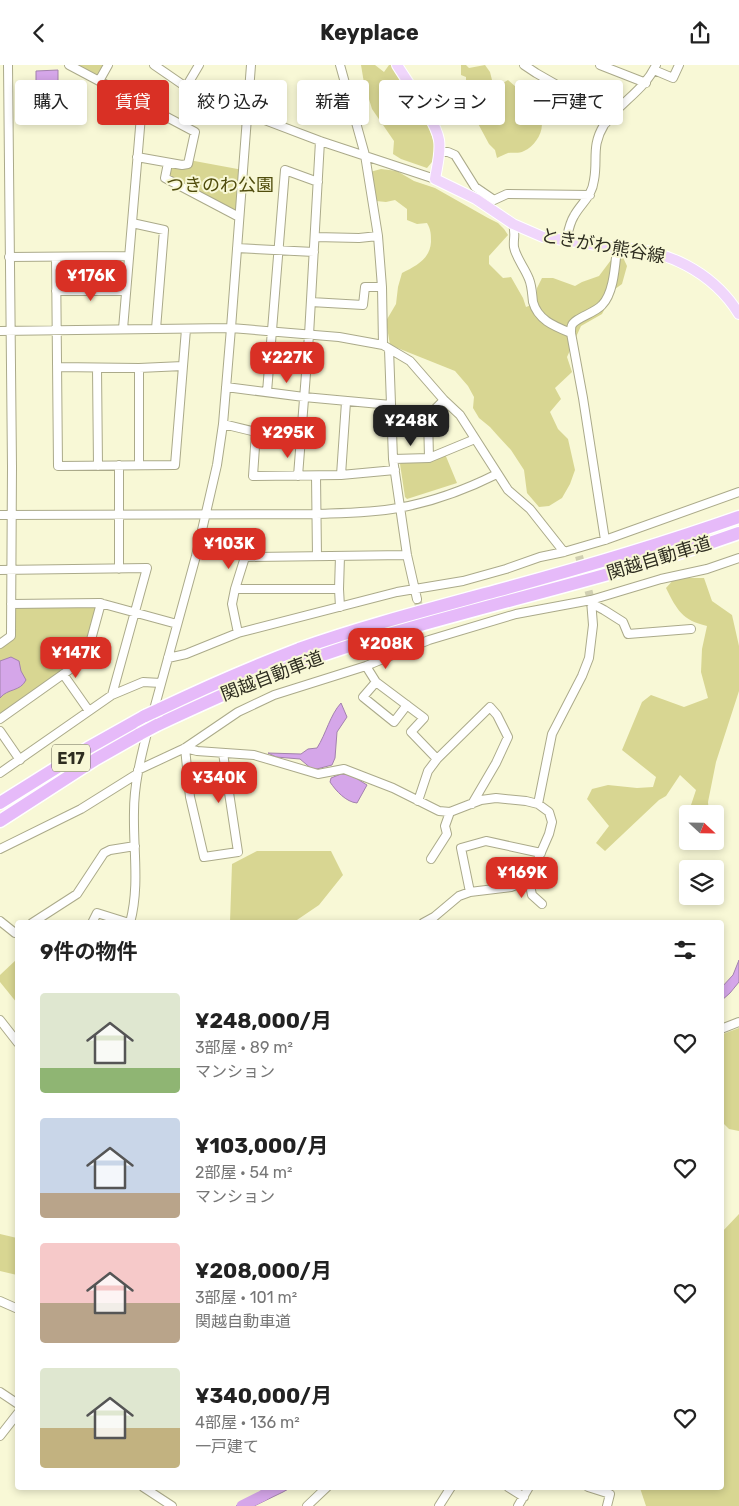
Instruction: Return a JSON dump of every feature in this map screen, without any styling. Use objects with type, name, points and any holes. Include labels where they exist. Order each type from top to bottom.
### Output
[{"type":"highway","name":"関越自動車道","points":[[0,803],[88,748],[145,716],[255,666],[342,635],[616,557],[739,517]]},
{"type":"highway","name":"関越自動車道","points":[[0,821],[96,759],[140,734],[261,678],[344,648],[468,612],[620,572],[739,533]]},
{"type":"main road","points":[[397,65],[433,123],[439,138],[435,179]]},
{"type":"main road","name":"ときがわ熊谷線","points":[[435,179],[476,199],[514,224],[543,237],[566,242],[629,248],[651,252],[680,261],[714,284],[726,296],[739,314]]},
{"type":"street","points":[[0,644],[11,636],[12,515],[9,221],[4,106],[8,65]]},
{"type":"street","points":[[69,65],[97,80]]},
{"type":"street","points":[[100,80],[108,65]]},
{"type":"street","points":[[154,65],[179,82]]},
{"type":"street","points":[[190,80],[199,65]]},
{"type":"street","points":[[250,80],[252,65]]},
{"type":"street","points":[[340,65],[364,155],[378,236],[399,508],[413,589],[417,599]]},
{"type":"street","points":[[524,65],[549,80]]},
{"type":"street","points":[[600,65],[646,83]]},
{"type":"street","points":[[623,106],[646,83],[655,67],[673,79],[679,65]]},
{"type":"street","points":[[137,157],[182,165],[188,164],[195,132],[169,118]]},
{"type":"street","points":[[123,329],[140,125]]},
{"type":"street","points":[[130,920],[136,887],[134,812],[137,772],[206,515],[217,465],[223,424],[246,125]]},
{"type":"street","points":[[277,125],[435,179]]},
{"type":"street","points":[[566,242],[574,215],[590,195],[595,180],[596,141],[605,125]]},
{"type":"street","points":[[298,476],[309,335],[320,141]]},
{"type":"street","points":[[439,152],[448,152],[455,155],[475,187],[494,200],[507,194],[590,195]]},
{"type":"street","points":[[168,163],[165,178],[239,217]]},
{"type":"street","points":[[267,392],[285,170],[318,182]]},
{"type":"street","points":[[0,221],[9,221]]},
{"type":"street","points":[[132,223],[164,230],[156,329]]},
{"type":"street","points":[[514,224],[516,234],[515,251],[530,282],[534,305],[538,314],[556,327],[570,333]]},
{"type":"street","points":[[315,237],[359,238],[378,236]]},
{"type":"street","points":[[237,248],[314,252]]},
{"type":"street","points":[[604,540],[583,398],[570,333],[571,325],[593,312],[605,300],[611,287],[617,248]]},
{"type":"street","points":[[9,257],[129,256]]},
{"type":"street","points":[[56,257],[58,466],[175,465],[186,329]]},
{"type":"street","points":[[311,302],[363,305],[365,287],[382,287]]},
{"type":"street","points":[[56,291],[126,291]]},
{"type":"street","points":[[0,331],[231,328],[339,337],[386,347],[410,361],[444,400],[460,415],[508,490],[530,509],[564,552]]},
{"type":"street","points":[[57,367],[139,368],[183,366]]},
{"type":"street","points":[[97,368],[98,466]]},
{"type":"street","points":[[139,368],[139,465]]},
{"type":"street","points":[[226,387],[346,402],[391,405]]},
{"type":"street","points":[[429,457],[428,416],[444,400]]},
{"type":"street","points":[[341,475],[346,402]]},
{"type":"street","points":[[223,424],[256,432],[278,441],[300,444]]},
{"type":"street","points":[[256,432],[254,476],[341,475],[395,470]]},
{"type":"street","points":[[394,459],[429,457],[475,439]]},
{"type":"street","points":[[119,465],[119,569]]},
{"type":"street","points":[[0,515],[206,515],[364,512],[399,508],[456,492],[497,474]]},
{"type":"street","points":[[316,476],[317,556]]},
{"type":"street","points":[[168,658],[186,654],[238,633],[397,591],[462,581],[540,557],[564,552],[578,552],[604,540],[739,492]]},
{"type":"street","points":[[238,633],[232,603],[245,557],[407,555]]},
{"type":"street","points":[[340,556],[340,607]]},
{"type":"street","points":[[0,849],[81,809],[137,772],[185,748],[238,712],[274,695],[366,666],[428,637],[516,614],[591,602],[661,579],[708,569],[739,558]]},
{"type":"street","points":[[0,570],[147,568],[112,695]]},
{"type":"street","points":[[235,589],[339,589]]},
{"type":"street","points":[[591,602],[623,622],[628,634],[691,629]]},
{"type":"street","points":[[538,804],[552,733],[582,676],[589,658],[593,625],[591,602]]},
{"type":"street","points":[[11,604],[101,603],[177,624]]},
{"type":"street","points":[[0,719],[86,657],[101,603]]},
{"type":"street","points":[[366,666],[376,682],[424,718],[411,732],[437,759]]},
{"type":"street","points":[[63,674],[89,711]]},
{"type":"street","points":[[0,773],[112,695],[143,682],[161,683]]},
{"type":"street","points":[[376,682],[363,697],[394,721],[407,705]]},
{"type":"street","points":[[418,801],[428,771],[437,759],[490,707],[498,715],[508,737],[496,763],[472,804]]},
{"type":"street","points":[[0,731],[20,760]]},
{"type":"street","points":[[185,748],[197,751],[254,755],[318,774],[344,769],[393,788],[439,811],[450,812],[481,800],[496,798],[538,804],[549,812],[552,822],[549,834],[529,880],[532,895],[542,904]]},
{"type":"street","points":[[185,748],[190,797],[204,857],[238,852],[223,753]]},
{"type":"street","points":[[431,859],[447,834],[445,826],[450,812]]},
{"type":"street","points":[[470,892],[461,848],[486,841],[541,853]]},
{"type":"street","points":[[37,920],[77,894],[104,853],[110,850],[135,846]]},
{"type":"street","points":[[428,920],[459,896],[470,892],[511,887],[529,880]]},
{"type":"street","points":[[94,920],[97,913],[119,920]]},
{"type":"street","points":[[0,921],[15,933]]},
{"type":"street","points":[[0,1021],[15,1039]]},
{"type":"street","points":[[724,1028],[739,1023]]},
{"type":"street","points":[[0,1301],[15,1308]]},
{"type":"street","points":[[0,1392],[15,1402]]},
{"type":"street","points":[[0,1436],[15,1417]]},
{"type":"street","points":[[148,1490],[172,1506]]},
{"type":"street","points":[[307,1506],[324,1490]]},
{"type":"street","points":[[439,1506],[449,1490]]},
{"type":"street","points":[[513,1490],[524,1497]]},
{"type":"street","points":[[518,1506],[528,1490]]},
{"type":"street","points":[[607,1506],[611,1491]]},
{"type":"green space","points":[[75,65],[104,65],[99,76],[96,76]]},
{"type":"green space","points":[[361,65],[375,65],[384,72],[389,65],[393,65],[402,80],[379,80],[379,119],[372,109],[369,99],[369,80],[364,80]]},
{"type":"green space","points":[[461,65],[466,65],[469,68],[485,65],[490,72],[492,80],[466,80],[466,77],[461,75]]},
{"type":"green space","points":[[508,80],[515,86],[515,125],[542,125],[542,128],[532,146],[522,152],[508,153],[497,158],[495,150],[489,144],[479,125],[505,125],[505,82]]},
{"type":"green space","points":[[383,125],[427,125],[436,148],[432,162],[427,168],[401,159],[393,154],[394,141]]},
{"type":"green space","name":"つきのわ公園","points":[[189,160],[243,170],[239,217],[165,178],[168,163],[182,165]]},
{"type":"green space","points":[[381,169],[397,171],[414,181],[435,188],[498,223],[508,235],[489,256],[489,264],[503,278],[511,277],[526,307],[537,303],[537,288],[542,278],[553,278],[575,286],[599,276],[611,260],[621,253],[627,266],[622,284],[615,289],[602,314],[581,326],[567,357],[572,372],[555,388],[561,399],[550,412],[558,429],[568,439],[575,470],[562,498],[549,506],[539,507],[527,493],[524,470],[511,450],[479,418],[473,408],[474,397],[468,386],[455,371],[390,345],[386,321],[396,304],[402,273],[417,265],[425,257],[430,248],[431,237],[427,223],[417,224],[407,220],[407,209],[395,200],[386,202],[376,201],[370,172]]},
{"type":"green space","points":[[445,454],[457,483],[407,499],[405,497],[400,464],[402,462]]},
{"type":"green space","points":[[675,578],[704,578],[712,601],[732,615],[739,646],[739,691],[716,762],[708,805],[691,805],[696,790],[680,775],[666,796],[659,800],[605,851],[596,843],[609,826],[587,799],[592,789],[608,785],[637,788],[653,787],[656,777],[622,750],[642,702],[651,695],[684,707],[708,698],[701,672],[702,649],[707,626],[692,621],[681,613],[666,588]]},
{"type":"green space","points":[[100,603],[86,658],[0,719],[0,644],[11,636],[11,604]]},
{"type":"green space","points":[[257,851],[331,851],[343,875],[319,905],[297,920],[230,920],[232,864]]},
{"type":"green space","points":[[15,961],[15,1001],[0,982],[0,975]]},
{"type":"green space","points":[[739,1028],[739,1131],[729,1129],[724,1124],[724,1034]]},
{"type":"green space","points":[[739,1214],[739,1506],[646,1506],[641,1490],[724,1490],[724,1230]]},
{"type":"green space","points":[[0,1234],[15,1238],[15,1275],[0,1271]]},
{"type":"shaded area","points":[[58,70],[58,80],[36,80],[36,71]]},
{"type":"shaded area","points":[[11,657],[19,661],[21,671],[26,680],[21,686],[0,698],[0,661]]},
{"type":"shaded area","points":[[341,703],[347,717],[337,732],[335,758],[332,765],[313,770],[300,759],[276,757],[268,753],[301,754],[308,749],[317,748]]},
{"type":"shaded area","points":[[341,774],[351,775],[367,785],[357,803],[345,798],[330,782],[331,778]]},
{"type":"shaded area","points":[[739,960],[739,982],[724,998],[724,985],[733,975]]},
{"type":"shaded area","points":[[272,1490],[286,1490],[254,1506],[236,1506]]},
{"type":"waterway","points":[[242,1506],[271,1490]]},
{"type":"tunnel","points":[[579,556],[591,600]]},
{"type":"tunnel","points":[[417,599],[427,633]]}]
